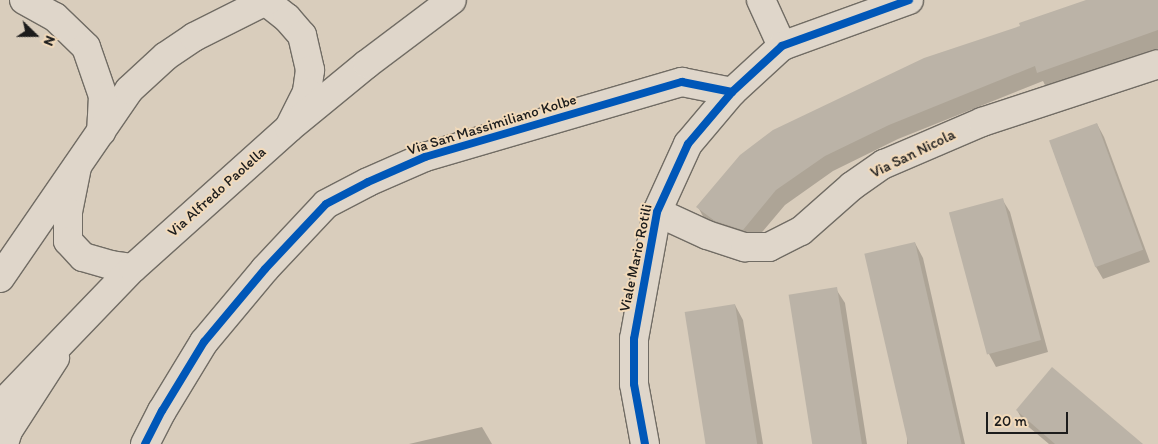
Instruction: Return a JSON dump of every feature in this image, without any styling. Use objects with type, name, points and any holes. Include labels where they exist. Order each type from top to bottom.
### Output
[{"type":"street","points":[[24,0],[55,17],[86,47],[103,96],[101,132]]},
{"type":"street","points":[[0,278],[129,90],[166,56],[194,37],[266,0],[287,18],[302,35],[310,70],[307,92],[289,128]]},
{"type":"street","name":"Via Alfredo Paolella","points":[[0,406],[133,268],[289,128],[367,64],[452,0]]},
{"type":"street","points":[[762,0],[782,46]]},
{"type":"street","name":"Viale Mario Rotili","points":[[645,444],[634,384],[634,339],[649,245],[657,212],[688,144],[732,92],[782,46],[909,0]]},
{"type":"street","name":"Via San Nicola","points":[[657,212],[707,235],[744,247],[769,247],[801,231],[852,186],[884,164],[982,122],[1158,64]]},
{"type":"street","name":"Via San Massimiliano Kolbe","points":[[145,444],[162,411],[204,342],[265,269],[326,204],[368,182],[424,157],[682,82],[732,92]]},
{"type":"street","points":[[77,167],[68,212],[68,241],[83,257],[111,265],[133,268]]},
{"type":"street","points":[[4,444],[8,432],[77,324]]},
{"type":"building","points":[[1086,0],[1158,0],[1158,30],[1037,73],[1035,66],[889,125],[825,156],[776,190],[743,230],[715,221],[696,207],[740,155],[773,130],[924,58],[1020,26],[1019,23]]},
{"type":"building","points":[[1097,123],[1143,250],[1095,267],[1049,140]]},
{"type":"building","points":[[1003,198],[1041,340],[987,354],[949,212]]},
{"type":"building","points":[[915,242],[962,444],[908,444],[864,254]]},
{"type":"building","points":[[837,287],[862,444],[812,444],[789,295]]},
{"type":"building","points":[[735,304],[757,444],[706,444],[685,312]]},
{"type":"building","points":[[1052,367],[1143,444],[1055,444],[1016,410]]},
{"type":"cycle path","points":[[645,444],[634,384],[634,339],[657,212],[688,144],[732,92],[782,46],[909,0]]},
{"type":"cycle path","points":[[145,444],[162,411],[204,342],[265,269],[326,204],[368,182],[425,157],[682,82],[732,92]]}]
